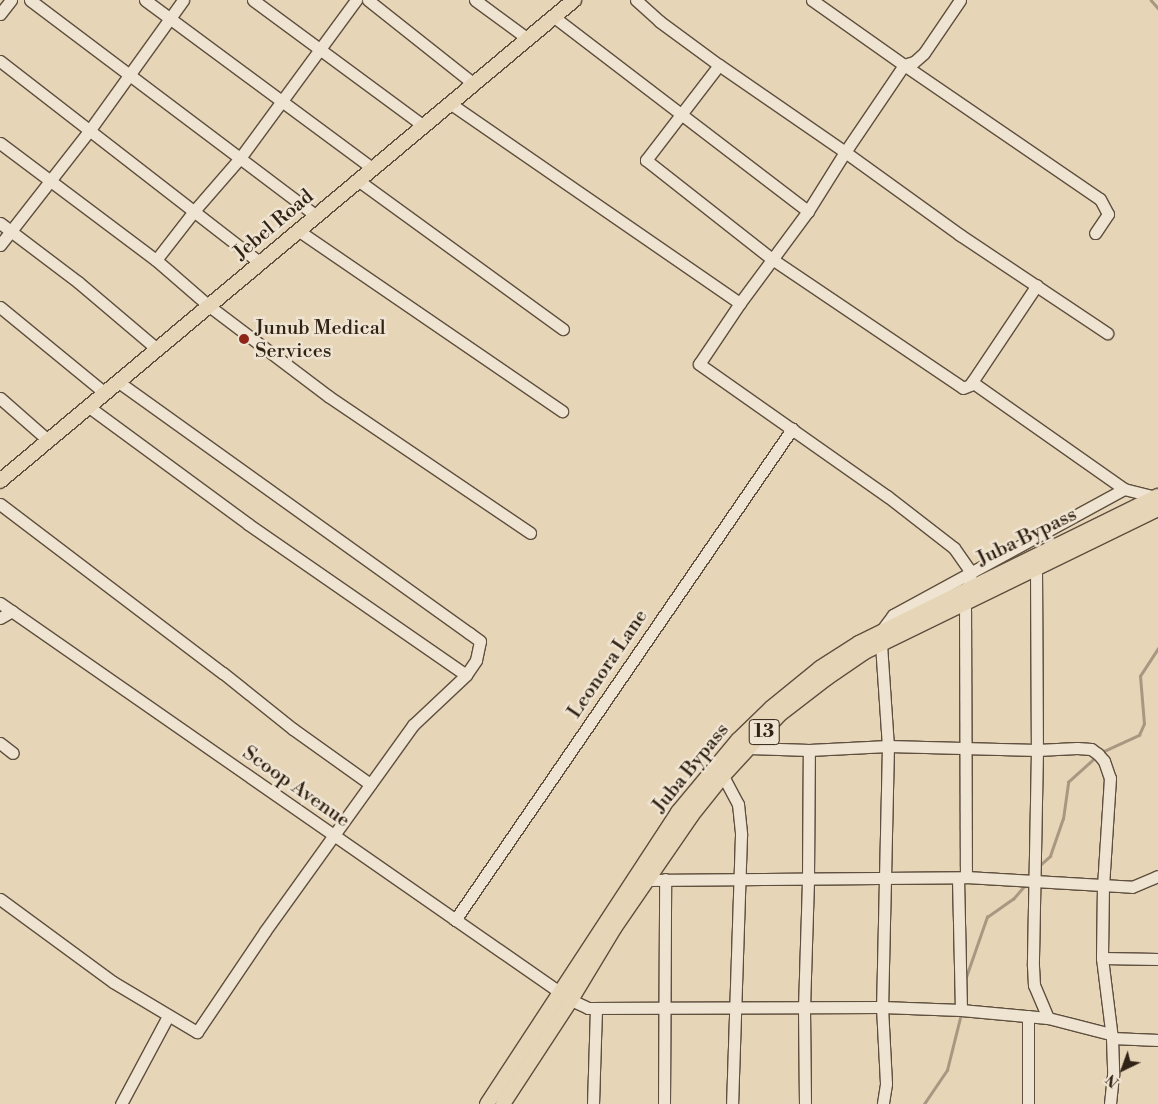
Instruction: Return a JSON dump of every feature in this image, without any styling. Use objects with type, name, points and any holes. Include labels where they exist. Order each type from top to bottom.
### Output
[{"type":"main road","name":"Jebel Road","points":[[0,481],[574,0]]},
{"type":"main road","name":"Juba Bypass","points":[[966,595],[1036,568],[1157,500]]},
{"type":"main road","name":"Juba Bypass","points":[[503,1104],[565,997],[678,812],[738,740],[820,668],[847,649],[881,637],[1157,500]]},
{"type":"main road","name":"Juba Bypass","points":[[487,1104],[615,927],[692,815],[723,776],[780,715],[881,637]]},
{"type":"street","points":[[0,14],[11,0]]},
{"type":"street","points":[[30,0],[317,216]]},
{"type":"street","points":[[145,0],[373,168]]},
{"type":"street","points":[[0,245],[89,131],[128,74],[183,0]]},
{"type":"street","points":[[253,0],[424,126]]},
{"type":"street","points":[[156,260],[194,211],[240,158],[356,0]]},
{"type":"street","points":[[368,0],[474,84]]},
{"type":"street","points":[[475,0],[528,39]]},
{"type":"street","points":[[636,0],[659,21],[719,65],[845,152],[960,235],[1037,284],[1107,333]]},
{"type":"street","points":[[812,0],[1100,199],[1108,214],[1095,233]]},
{"type":"street","points":[[960,0],[924,53],[914,62],[904,65],[808,211],[740,303],[699,364],[887,496],[954,548],[971,572],[966,595],[967,675],[964,748],[961,1010]]},
{"type":"street","points":[[554,17],[808,211]]},
{"type":"street","points":[[0,61],[260,263]]},
{"type":"street","points":[[719,65],[682,116],[646,160],[772,259],[963,388],[972,382],[1037,284]]},
{"type":"street","points":[[451,104],[740,303]]},
{"type":"street","points":[[0,143],[156,260],[209,306],[328,396],[530,533]]},
{"type":"street","points":[[358,181],[563,329]]},
{"type":"street","points":[[0,223],[78,282],[157,349]]},
{"type":"street","points":[[299,231],[562,411]]},
{"type":"street","points":[[0,307],[105,393]]},
{"type":"street","points":[[0,898],[113,982],[197,1032],[332,835],[414,725],[466,675],[476,660],[480,641],[118,382]]},
{"type":"street","points":[[972,382],[1124,489],[1157,500]]},
{"type":"street","points":[[0,398],[48,441]]},
{"type":"street","points":[[89,407],[248,524],[466,675]]},
{"type":"street","name":"Leonora Lane","points":[[456,920],[792,429]]},
{"type":"street","points":[[883,1104],[886,1084],[882,1007],[888,746],[881,637],[894,616],[1124,489]]},
{"type":"street","points":[[0,504],[223,673],[293,729],[370,784]]},
{"type":"street","points":[[1036,568],[1037,750],[1034,985],[1048,1018]]},
{"type":"street","name":"Scoop Avenue","points":[[0,603],[565,997],[588,1008],[734,1010],[882,1007],[961,1010],[1048,1018],[1112,1036],[1158,1040]]},
{"type":"street","points":[[0,618],[12,611]]},
{"type":"street","points":[[0,743],[13,753]]},
{"type":"street","points":[[748,748],[809,750],[888,746],[1037,750],[1090,749],[1104,761],[1110,778],[1103,885],[1102,958],[1112,1036],[1113,1075],[1110,1104]]},
{"type":"street","points":[[805,1104],[804,1008],[809,750]]},
{"type":"street","points":[[723,776],[738,804],[741,835],[732,1104]]},
{"type":"street","points":[[648,880],[962,877],[1132,887],[1158,876]]},
{"type":"street","points":[[664,1104],[665,879]]},
{"type":"street","points":[[1102,958],[1158,959]]},
{"type":"street","points":[[594,1104],[596,1008]]},
{"type":"street","points":[[121,1104],[168,1016]]},
{"type":"street","points":[[1028,1016],[1028,1104]]},
{"type":"waterway","points":[[1151,0],[1158,8]]},
{"type":"waterway","points":[[1102,752],[1139,735],[1144,724],[1140,676],[1158,648]]},
{"type":"waterway","points":[[1039,866],[1050,856],[1063,819],[1068,782],[1096,757]]},
{"type":"waterway","points":[[965,980],[987,917],[1013,899],[1025,885]]},
{"type":"waterway","points":[[924,1104],[947,1070],[961,1014]]},
{"type":"place","name":"Junub Medical Services","points":[[244,339]]}]
